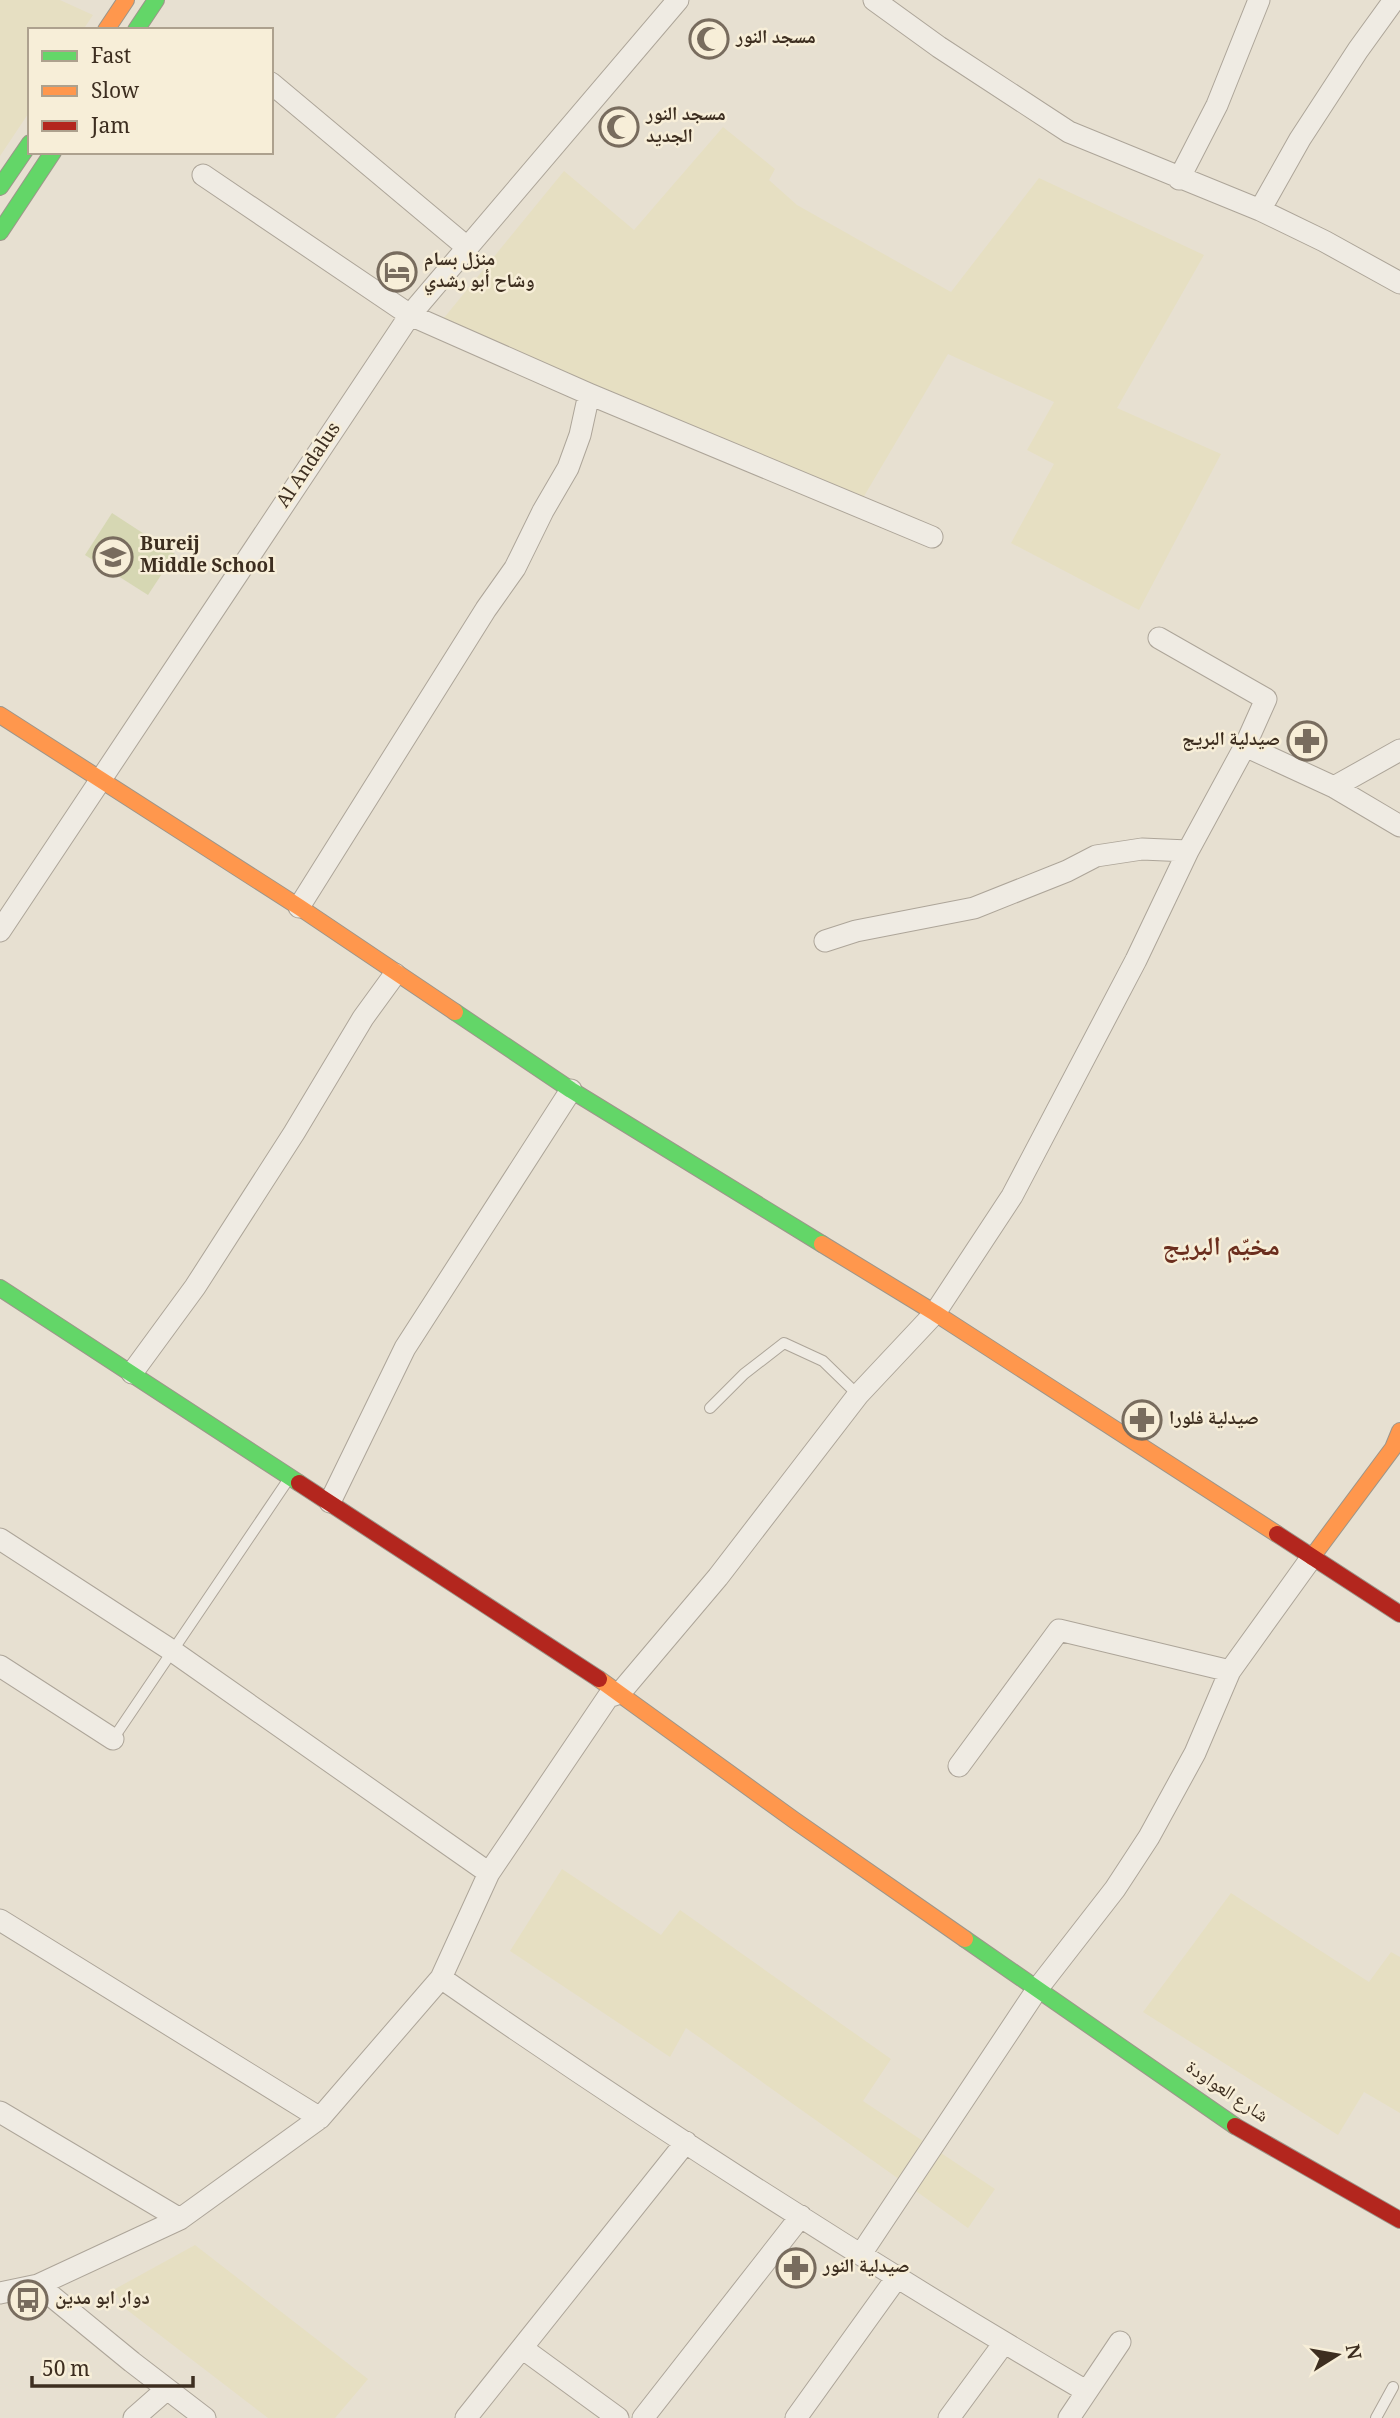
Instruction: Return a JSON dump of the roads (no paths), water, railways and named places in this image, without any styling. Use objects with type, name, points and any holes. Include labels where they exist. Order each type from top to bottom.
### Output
[{"type":"street","points":[[107,28],[126,0]]},
{"type":"street","points":[[137,28],[154,0]]},
{"type":"street","name":"Al Andalus","points":[[0,931],[410,315],[678,0]]},
{"type":"street","points":[[874,0],[939,47],[1069,132],[1260,210],[1324,241],[1400,283]]},
{"type":"street","points":[[1179,179],[1217,104],[1258,0]]},
{"type":"street","points":[[1260,210],[1300,139],[1358,50],[1393,4]]},
{"type":"street","points":[[273,85],[468,248]]},
{"type":"street","points":[[0,187],[28,146]]},
{"type":"street","points":[[0,232],[53,154]]},
{"type":"street","points":[[203,175],[410,315],[589,394],[932,537]]},
{"type":"street","points":[[299,908],[514,568],[568,468],[580,435],[589,394]]},
{"type":"street","points":[[0,2293],[38,2285],[180,2219],[320,2118],[441,1978],[489,1873],[608,1697],[620,1693],[718,1577],[858,1395],[935,1313],[1012,1196],[1136,960],[1188,852],[1245,746],[1266,698],[1159,638]]},
{"type":"street","points":[[0,715],[299,908],[571,1090],[935,1313],[1400,1614]]},
{"type":"street","points":[[1245,746],[1334,787],[1400,826]]},
{"type":"street","points":[[1334,787],[1400,750]]},
{"type":"street","points":[[825,941],[856,931],[974,908],[1096,856],[1142,849],[1188,852]]},
{"type":"street","points":[[132,1373],[195,1287],[294,1133],[363,1017],[395,974]]},
{"type":"street","points":[[330,1502],[405,1348],[571,1090]]},
{"type":"street","name":"شارع العواودة","points":[[0,1288],[620,1693],[793,1820],[1243,2132],[1400,2220]]},
{"type":"street","points":[[862,2254],[1038,1988],[1115,1889],[1149,1838],[1195,1753],[1230,1671],[1393,1448],[1400,1431]]},
{"type":"street","points":[[0,1539],[172,1650],[489,1873]]},
{"type":"street","points":[[959,1766],[1059,1630],[1230,1671]]},
{"type":"street","points":[[0,1666],[113,1739]]},
{"type":"street","points":[[0,1920],[320,2118]]},
{"type":"street","points":[[441,1978],[574,2070],[801,2216],[1086,2391]]},
{"type":"street","points":[[0,2112],[180,2219]]},
{"type":"street","points":[[466,2418],[686,2142]]},
{"type":"street","points":[[643,2418],[801,2216]]},
{"type":"street","points":[[796,2418],[898,2276]]},
{"type":"street","points":[[38,2285],[205,2418]]},
{"type":"street","points":[[1069,2418],[1120,2342]]},
{"type":"street","points":[[949,2418],[1004,2343]]},
{"type":"street","points":[[522,2348],[618,2418]]},
{"type":"street","points":[[134,2418],[167,2389]]},
{"type":"lane","points":[[710,1408],[744,1374],[784,1343],[823,1361],[858,1395]]},
{"type":"lane","points":[[113,1739],[290,1477]]},
{"type":"lane","points":[[1377,2418],[1393,2387]]},
{"type":"place","name":"مسجد النور","points":[[709,39]]},
{"type":"place","name":"مسجد النور الجديد","points":[[619,127]]},
{"type":"place","name":"منزل بسام وشاح أبو رشدي","points":[[397,272]]},
{"type":"place","name":"Bureij Middle School","points":[[113,557]]},
{"type":"place","name":"صيدلية البريج","points":[[1307,741]]},
{"type":"place","name":"صيدلية فلورا","points":[[1142,1420]]},
{"type":"place","name":"صيدلية النور","points":[[796,2268]]},
{"type":"place","name":"دوار ابو مدين","points":[[28,2300]]},
{"type":"district","name":"مخيّم البريج","points":[[1221,1249]]}]
